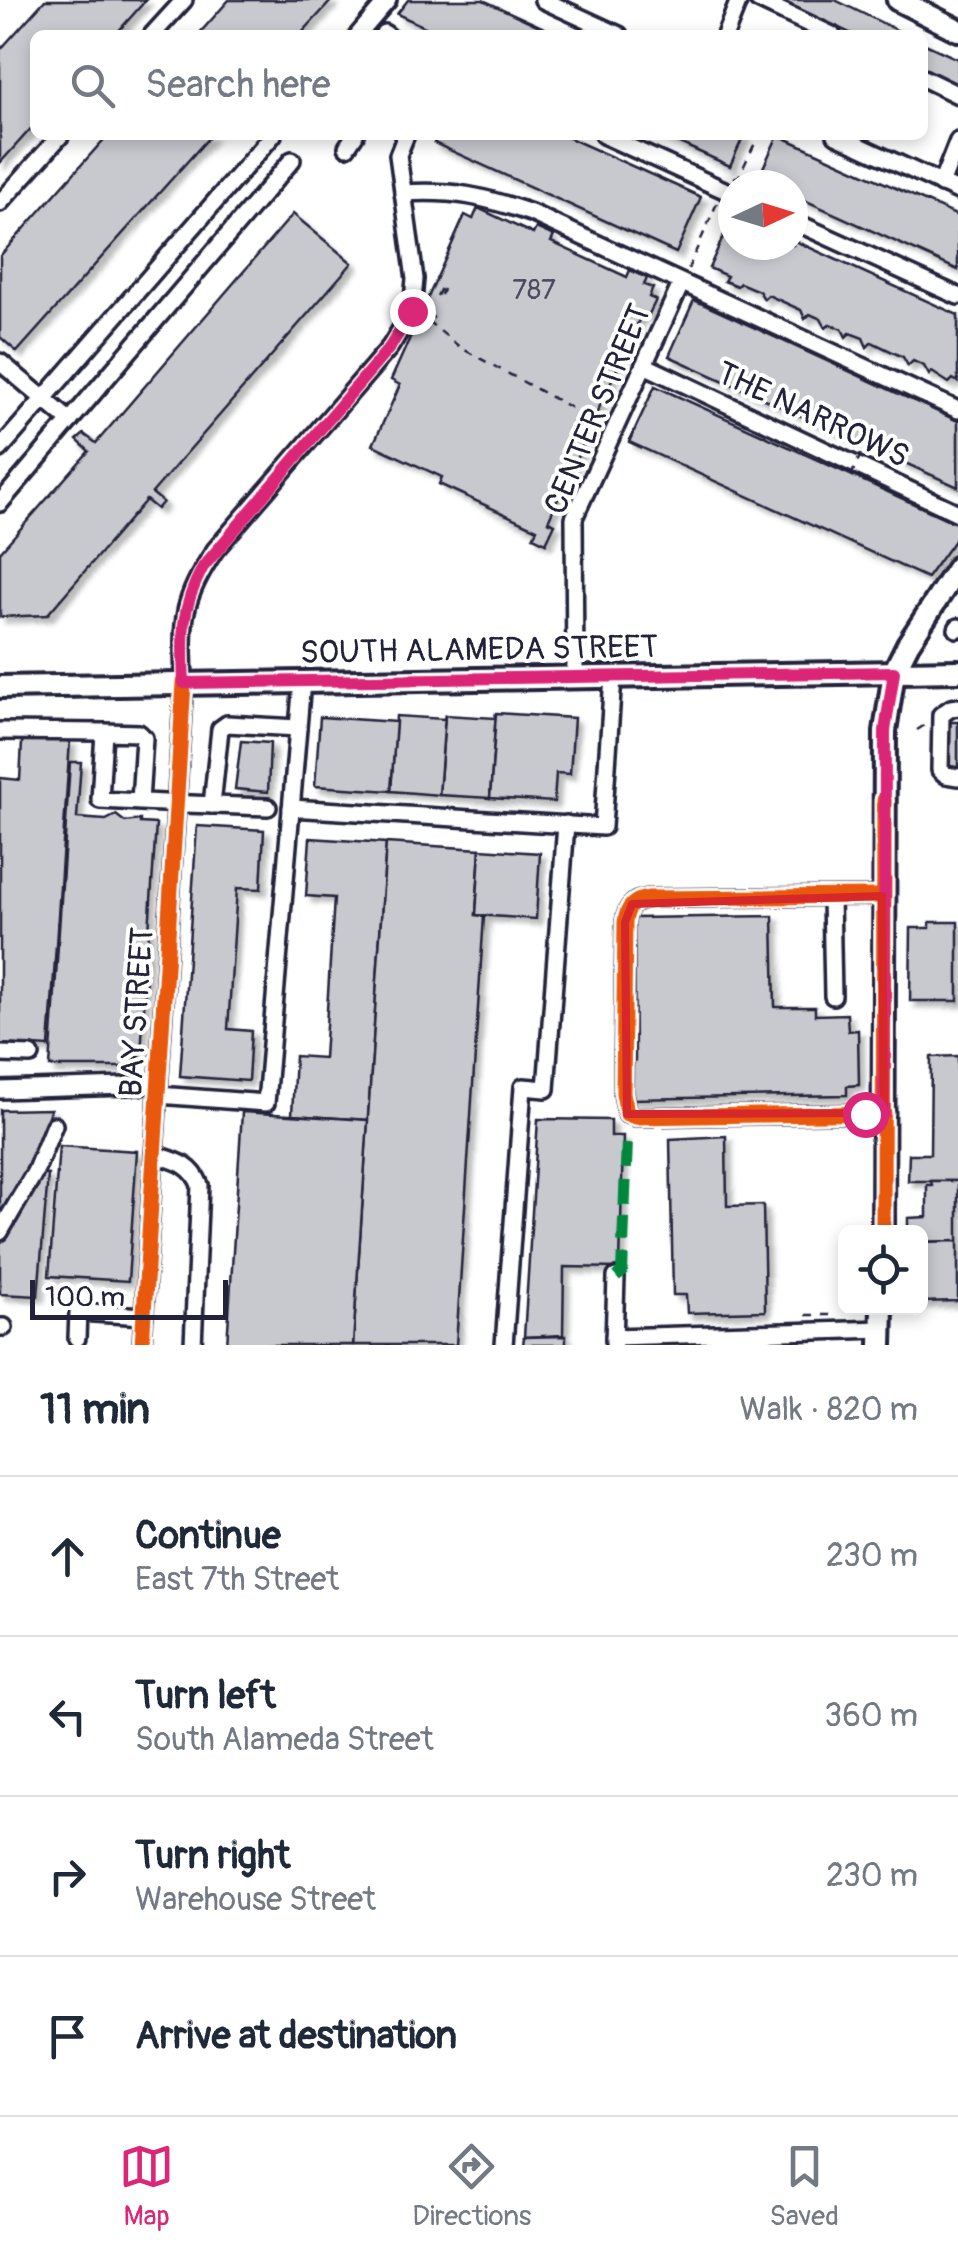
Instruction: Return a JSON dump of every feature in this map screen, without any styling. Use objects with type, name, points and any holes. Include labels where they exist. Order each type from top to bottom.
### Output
[{"type":"main road","points":[[898,0],[958,30]]},
{"type":"main road","points":[[883,1225],[885,731],[894,672],[916,630],[958,568]]},
{"type":"main road","name":"SOUTH ALAMEDA STREET","points":[[0,686],[958,672]]},
{"type":"street","points":[[157,30],[184,0]]},
{"type":"street","points":[[362,30],[388,0]]},
{"type":"street","points":[[543,0],[608,30]]},
{"type":"street","points":[[727,30],[739,0]]},
{"type":"street","points":[[758,0],[821,30]]},
{"type":"street","points":[[928,80],[958,95]]},
{"type":"street","points":[[0,203],[57,140]]},
{"type":"street","points":[[0,449],[269,140]]},
{"type":"street","name":"BAY STREET","points":[[142,1345],[184,683],[182,623],[187,600],[203,567],[390,347],[412,311],[415,279],[398,156],[404,140]]},
{"type":"street","points":[[614,140],[718,186]]},
{"type":"street","points":[[847,140],[958,192]]},
{"type":"street","points":[[941,184],[958,142]]},
{"type":"street","points":[[0,503],[292,160]]},
{"type":"street","points":[[404,192],[450,190],[492,199],[549,221],[958,410]]},
{"type":"street","points":[[808,228],[958,296]]},
{"type":"street","name":"CENTER STREET","points":[[575,677],[574,518],[680,284]]},
{"type":"street","points":[[0,362],[70,421]]},
{"type":"street","name":"THE NARROWS","points":[[644,365],[958,513]]},
{"type":"street","points":[[291,808],[602,826],[612,676]]},
{"type":"street","points":[[0,1090],[158,1090],[266,1103],[302,681]]},
{"type":"street","points":[[954,777],[940,770],[934,727],[941,715],[958,707]]},
{"type":"street","points":[[212,805],[220,728],[227,724],[298,728]]},
{"type":"street","points":[[0,730],[140,733],[144,738],[140,802]]},
{"type":"street","points":[[104,732],[100,800],[268,807]]},
{"type":"street","points":[[504,1345],[523,1086],[546,1089],[566,824]]},
{"type":"street","points":[[882,896],[649,898],[632,904],[626,910],[625,922],[623,1093],[627,1114],[646,1118],[884,1113]]},
{"type":"street","points":[[831,897],[832,996]]},
{"type":"street","points":[[0,1054],[31,1055]]},
{"type":"street","points":[[0,1232],[34,1172],[54,1125]]},
{"type":"street","points":[[154,1154],[186,1165],[195,1172],[200,1185],[193,1345]]},
{"type":"street","points":[[616,1277],[614,1341],[882,1327]]},
{"type":"street","points":[[77,1338],[78,1312],[144,1316]]},
{"type":"path","points":[[742,170],[757,140]]},
{"type":"path","points":[[680,284],[718,206]]},
{"type":"path","points":[[439,295],[442,288]]},
{"type":"path","points":[[434,318],[426,317],[461,348],[574,410]]},
{"type":"path","points":[[851,476],[865,445]]},
{"type":"path","points":[[916,730],[934,727]]},
{"type":"path","points":[[806,1315],[834,1315]]},
{"type":"highlighted area","points":[[882,896],[884,1113],[627,1114],[625,922],[632,904]]},
{"type":"building","points":[[45,0],[146,0],[119,30],[30,30],[30,130],[0,163],[0,50]]},
{"type":"building","points":[[229,0],[332,0],[305,30],[202,30]]},
{"type":"building","points":[[408,0],[483,0],[548,30],[431,30],[397,14]]},
{"type":"building","points":[[766,0],[835,0],[897,30],[829,30]]},
{"type":"building","points":[[928,45],[958,59],[958,90],[928,75]]},
{"type":"building","points":[[104,140],[207,140],[17,352],[0,337],[0,256]]},
{"type":"building","points":[[574,140],[701,197],[676,253],[434,143]]},
{"type":"building","points":[[673,140],[742,140],[730,166]]},
{"type":"building","points":[[776,140],[789,140],[958,216],[958,270],[808,202],[808,170],[762,170]]},
{"type":"building","points":[[478,208],[533,234],[536,228],[554,236],[551,242],[627,277],[630,270],[647,278],[644,285],[653,288],[649,297],[656,300],[648,316],[642,313],[548,521],[555,524],[546,543],[533,537],[537,529],[439,484],[442,477],[373,445],[400,385],[391,380],[465,215],[473,219]]},
{"type":"building","points":[[293,214],[352,263],[152,493],[163,502],[157,509],[146,500],[47,615],[0,617],[0,552],[89,451],[77,440],[84,434],[96,443]]},
{"type":"building","points":[[808,247],[958,315],[958,382],[953,379],[949,383],[932,372],[929,375],[924,366],[913,361],[908,366],[903,357],[872,342],[867,347],[863,338],[850,333],[846,337],[842,329],[830,324],[826,328],[821,319],[810,314],[805,319],[801,310],[768,295],[764,299],[759,291],[740,283],[737,286],[724,281],[727,276],[709,268],[718,248],[718,260],[808,260]]},
{"type":"building","points":[[694,300],[958,421],[958,487],[669,356]]},
{"type":"building","points":[[655,386],[958,524],[958,535],[927,578],[629,442]]},
{"type":"building","points":[[496,713],[490,798],[439,795],[445,715],[495,718]]},
{"type":"building","points":[[496,713],[574,718],[570,774],[556,773],[554,802],[490,798]]},
{"type":"building","points":[[445,715],[439,795],[391,791],[396,716],[444,719]]},
{"type":"building","points":[[320,717],[396,722],[391,791],[315,786]]},
{"type":"building","points":[[947,722],[958,722],[958,773],[946,770]]},
{"type":"building","points":[[30,738],[70,741],[49,1047],[0,1044],[0,778],[20,780],[22,742]]},
{"type":"building","points":[[241,741],[270,743],[268,792],[235,789]]},
{"type":"building","points":[[70,762],[81,762],[77,818],[106,820],[116,815],[125,822],[156,824],[141,1054],[128,1067],[50,1067]]},
{"type":"building","points":[[197,826],[264,830],[261,889],[237,888],[228,1029],[251,1031],[248,1081],[180,1076]]},
{"type":"building","points":[[310,838],[386,843],[368,1120],[292,1115],[295,1056],[324,1058],[334,898],[306,896]]},
{"type":"building","points":[[386,843],[480,849],[476,915],[484,916],[456,1345],[353,1345]]},
{"type":"building","points":[[480,849],[540,853],[536,919],[476,915]]},
{"type":"building","points":[[773,916],[775,1007],[815,1007],[815,1015],[847,1014],[848,1031],[858,1030],[859,1085],[847,1086],[847,1095],[630,1099],[635,1060],[634,918]]},
{"type":"building","points":[[930,922],[958,922],[958,1001],[910,1001],[911,928],[930,928]]},
{"type":"building","points":[[958,1056],[958,1181],[908,1181],[909,1154],[930,1154],[931,1057]]},
{"type":"building","points":[[51,1109],[48,1116],[52,1118],[28,1173],[0,1222],[0,1110]]},
{"type":"building","points":[[242,1112],[368,1120],[353,1345],[227,1345]]},
{"type":"building","points":[[538,1119],[611,1120],[611,1136],[623,1136],[620,1268],[564,1267],[563,1335],[524,1337]]},
{"type":"building","points":[[726,1136],[727,1206],[763,1205],[765,1311],[687,1313],[686,1295],[673,1295],[670,1139]]},
{"type":"building","points":[[59,1146],[137,1151],[128,1281],[49,1276]]},
{"type":"building","points":[[36,1174],[48,1175],[38,1296],[0,1294],[0,1238]]},
{"type":"building","points":[[931,1181],[958,1181],[958,1241],[928,1242],[928,1225],[908,1225],[908,1218],[927,1217],[927,1185],[932,1185]]},
{"type":"building","points":[[958,1241],[958,1301],[928,1302],[928,1242]]},
{"type":"building","points":[[566,1336],[566,1345],[523,1345],[524,1337]]},
{"type":"marked path","points":[[616,1277],[622,1272],[627,1140]]},
{"type":"cycle path","points":[[142,1345],[184,683]]},
{"type":"cycle path","points":[[883,1225],[884,800]]},
{"type":"cycle path","points":[[882,896],[649,898],[635,903],[625,922],[623,1093],[627,1114],[635,1117],[884,1113]]},
{"type":"route","points":[[412,311],[390,347],[203,567],[187,600],[182,623],[184,683],[894,672],[885,731],[884,1113],[865,1114]]}]
